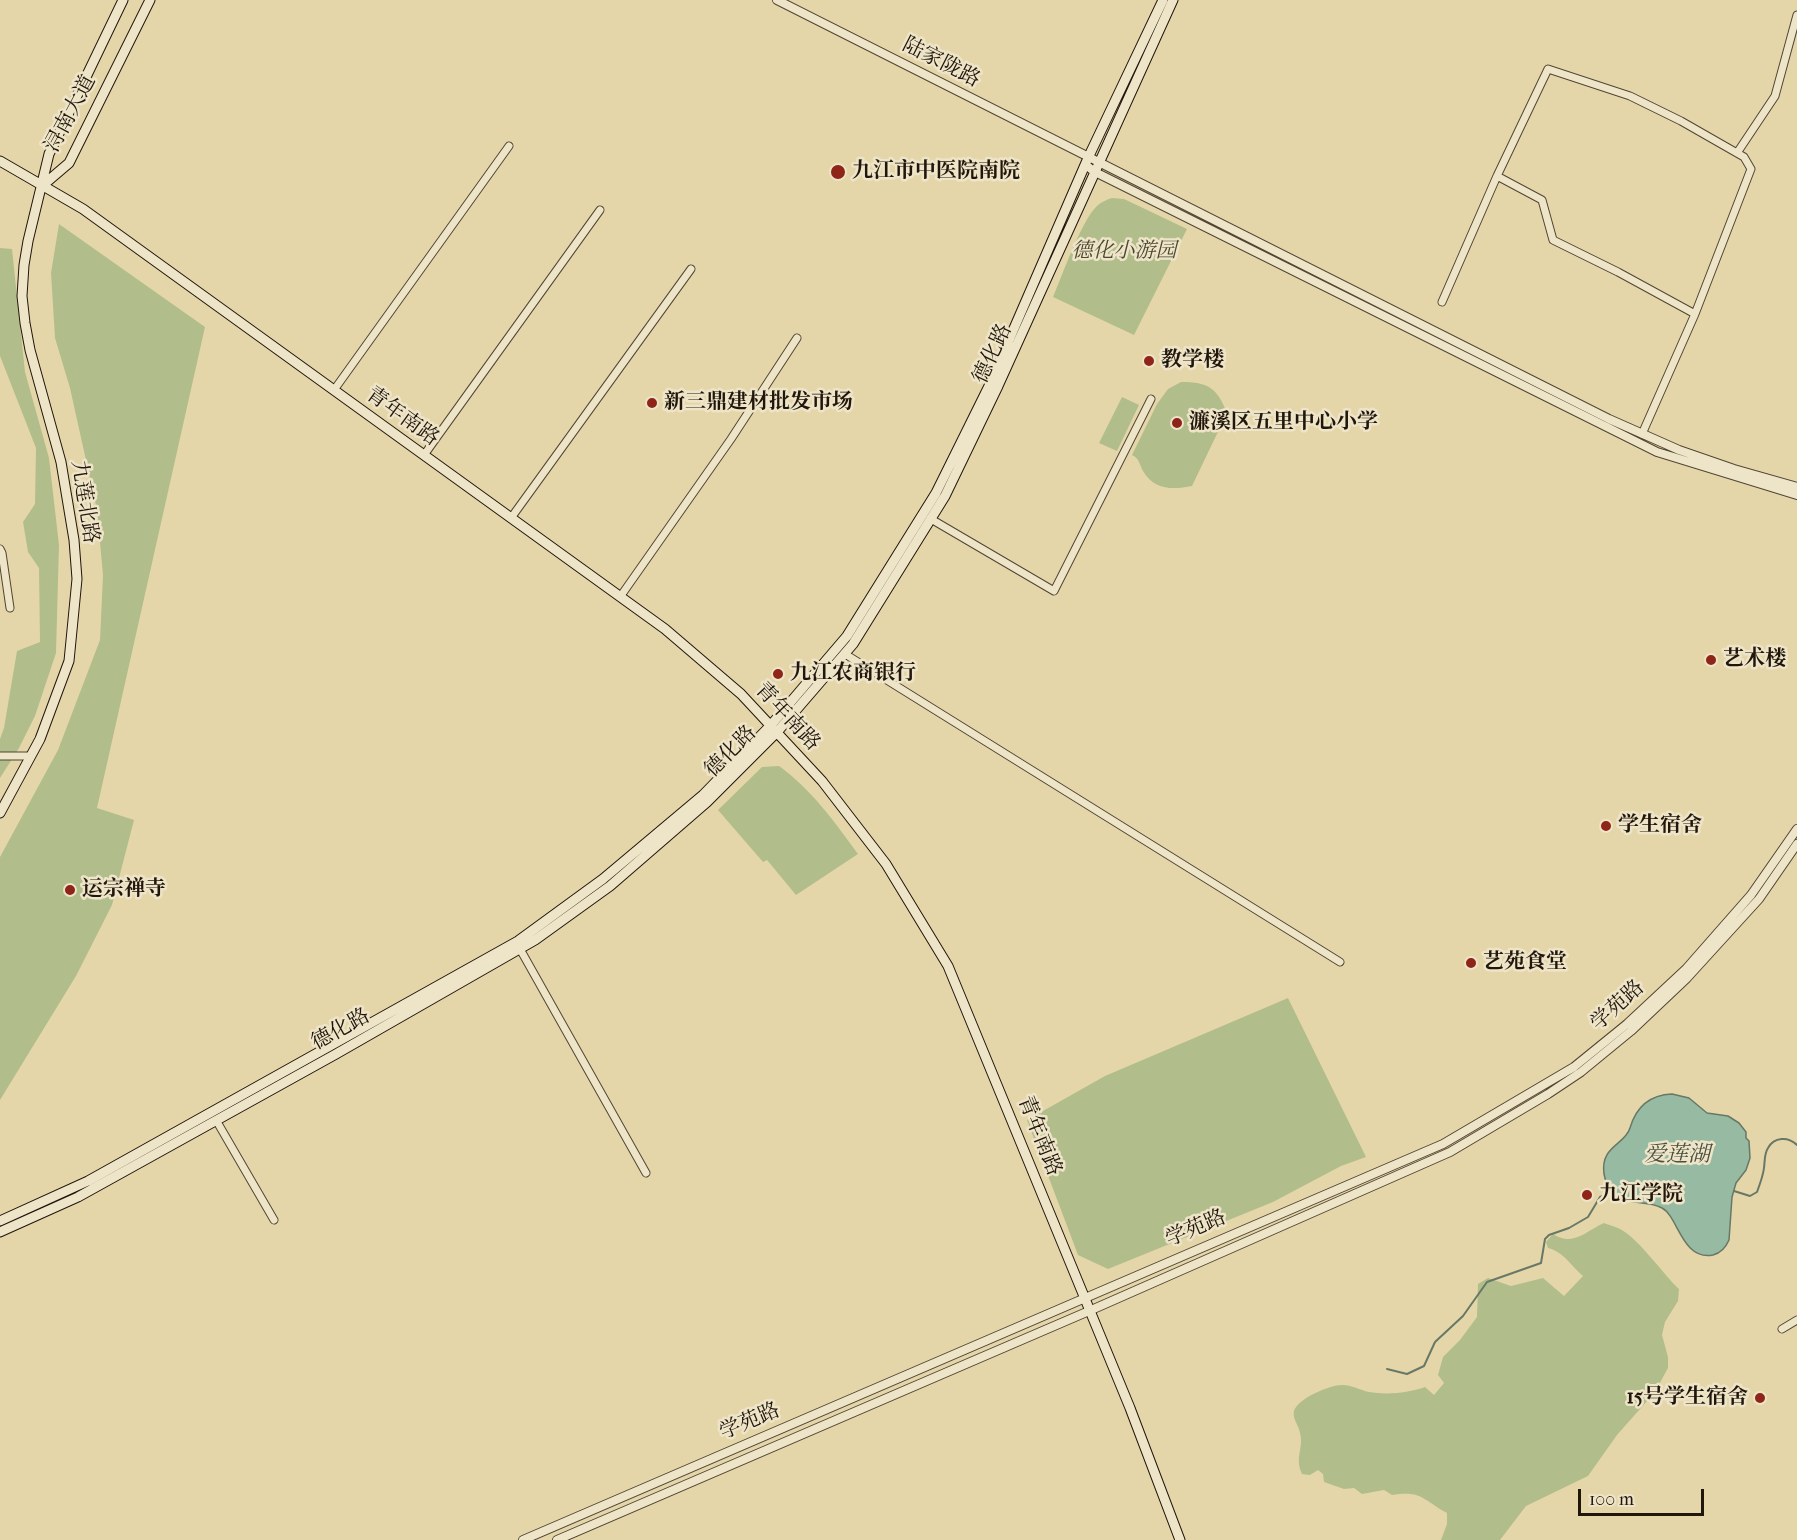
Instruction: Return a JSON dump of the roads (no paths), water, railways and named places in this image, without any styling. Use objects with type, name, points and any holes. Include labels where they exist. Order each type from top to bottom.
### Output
[{"type":"main road","name":"浔南大道","points":[[42,186],[49,154],[123,0]]},
{"type":"main road","name":"浔南大道","points":[[42,186],[69,163],[150,0]]},
{"type":"main road","name":"德化路","points":[[0,1221],[88,1181],[518,941],[603,879],[703,795],[775,728],[847,636],[936,494],[990,386],[1088,162],[1163,0]]},
{"type":"main road","name":"德化路","points":[[0,1232],[78,1197],[535,940],[610,886],[707,802],[853,644],[945,496],[998,386],[1173,0]]},
{"type":"main road","name":"青年南路","points":[[0,161],[83,208],[665,629],[741,694],[822,781],[886,864],[948,966],[1030,1160],[1130,1408],[1180,1540]]},
{"type":"main road","name":"九莲北路","points":[[0,813],[40,739],[69,661],[77,579],[74,540],[61,462],[30,350],[22,296],[28,241],[42,186]]},
{"type":"street","name":"陆家陇路","points":[[777,0],[1097,168]]},
{"type":"street","points":[[1737,153],[1774,96],[1797,15]]},
{"type":"street","points":[[1442,302],[1497,176],[1548,69],[1630,96],[1681,121],[1744,157],[1752,169],[1695,314],[1642,434]]},
{"type":"street","points":[[334,390],[509,146]]},
{"type":"street","points":[[1097,168],[1642,434],[1723,466],[1797,487]]},
{"type":"street","points":[[1097,168],[1658,452],[1797,495]]},
{"type":"street","points":[[1497,176],[1542,200],[1552,240],[1618,272],[1695,314]]},
{"type":"street","points":[[424,455],[600,210]]},
{"type":"street","points":[[511,518],[691,269]]},
{"type":"street","points":[[620,597],[731,439],[797,338]]},
{"type":"street","points":[[931,519],[1054,591],[1151,399]]},
{"type":"street","points":[[0,549],[10,608]]},
{"type":"street","points":[[844,654],[1340,962]]},
{"type":"street","points":[[0,756],[32,756]]},
{"type":"street","name":"学苑路","points":[[523,1540],[1443,1144],[1574,1067],[1627,1024],[1686,969],[1751,895],[1797,829]]},
{"type":"street","name":"学苑路","points":[[557,1540],[1089,1311],[1450,1152],[1581,1072],[1631,1031],[1688,978],[1759,899],[1797,844]]},
{"type":"street","points":[[520,949],[646,1173]]},
{"type":"street","points":[[216,1120],[274,1220]]},
{"type":"street","points":[[1782,1329],[1797,1320]]},
{"type":"water","name":"爱莲湖","points":[[1672,1094],[1689,1098],[1707,1113],[1728,1116],[1739,1123],[1749,1141],[1750,1158],[1746,1170],[1736,1183],[1732,1197],[1729,1240],[1723,1249],[1713,1255],[1703,1255],[1687,1245],[1668,1213],[1662,1208],[1620,1199],[1613,1194],[1604,1174],[1606,1157],[1627,1134],[1640,1108],[1650,1100]]},
{"type":"waterway","points":[[1734,1191],[1750,1196],[1757,1192],[1766,1153],[1771,1144],[1785,1139],[1797,1145]]},
{"type":"waterway","points":[[1387,1369],[1407,1374],[1424,1366],[1435,1342],[1463,1316],[1487,1282],[1541,1263],[1545,1239],[1549,1235],[1569,1228],[1588,1217],[1600,1197],[1614,1191]]},
{"type":"place","name":"九江市中医院南院","points":[[838,172]]},
{"type":"place","name":"教学楼","points":[[1149,361]]},
{"type":"place","name":"新三鼎建材批发市场","points":[[652,403]]},
{"type":"place","name":"濂溪区五里中心小学","points":[[1177,423]]},
{"type":"place","name":"艺术楼","points":[[1711,660]]},
{"type":"place","name":"九江农商银行","points":[[778,674]]},
{"type":"place","name":"学生宿舍","points":[[1606,826]]},
{"type":"place","name":"运宗禅寺","points":[[70,890]]},
{"type":"place","name":"艺苑食堂","points":[[1471,963]]},
{"type":"place","name":"九江学院","points":[[1587,1195]]},
{"type":"place","name":"15号学生宿舍","points":[[1760,1398]]},
{"type":"park label","name":"德化小游园","points":[[1124,252]]}]
